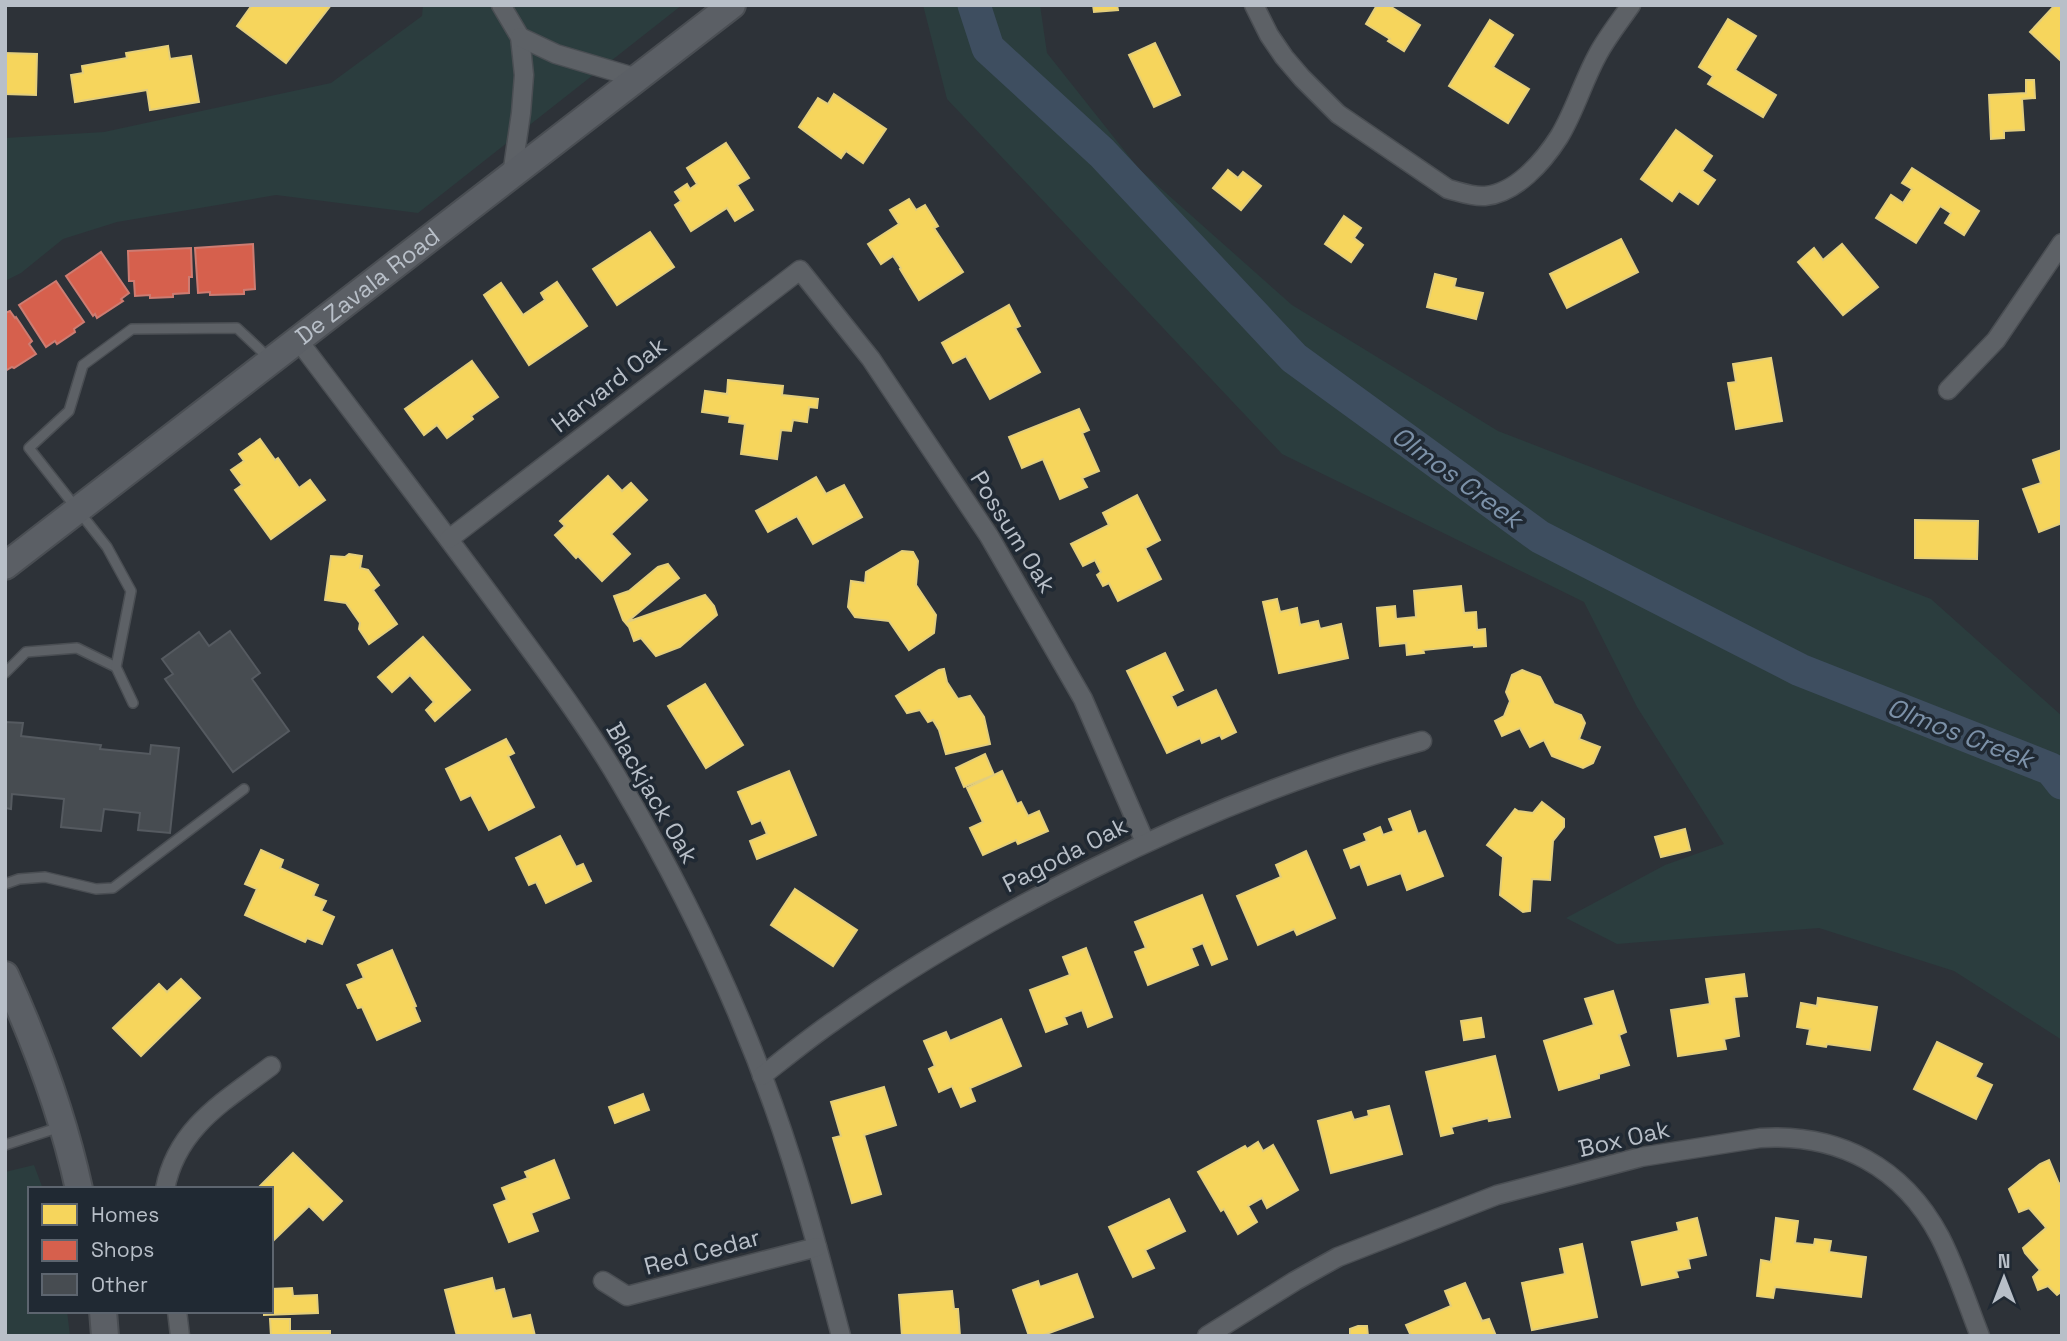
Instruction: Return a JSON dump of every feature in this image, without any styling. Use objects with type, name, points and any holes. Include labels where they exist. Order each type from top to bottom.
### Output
[{"type":"main road","name":"De Zavala Road","points":[[5,566],[732,5]]},
{"type":"main road","points":[[5,975],[31,1031],[78,1187]]},
{"type":"main road","points":[[103,1313],[105,1336]]},
{"type":"street","points":[[501,5],[520,37],[524,75],[512,175]]},
{"type":"street","points":[[1254,5],[1284,57],[1338,114],[1448,189],[1485,196],[1503,191],[1538,164],[1559,136],[1597,55],[1631,5]]},
{"type":"street","points":[[520,37],[556,54],[637,78]]},
{"type":"street","points":[[1948,390],[1996,340],[2062,243]]},
{"type":"street","name":"Harvard Oak","points":[[449,539],[800,270]]},
{"type":"street","name":"Possum Oak","points":[[800,270],[871,359],[989,536],[1083,699],[1145,842]]},
{"type":"street","name":"Blackjack Oak","points":[[298,340],[576,712],[620,781],[706,941],[762,1076],[791,1157],[841,1336]]},
{"type":"street","name":"Pagoda Oak","points":[[762,1076],[834,1021],[938,952],[1020,904],[1208,814],[1374,754],[1422,741]]},
{"type":"street","points":[[165,1187],[176,1153],[190,1132],[202,1119],[271,1066]]},
{"type":"street","name":"Box Oak","points":[[1208,1336],[1338,1257],[1497,1195],[1641,1157],[1779,1137],[1815,1140],[1842,1148],[1867,1159],[1897,1180],[1922,1207],[1941,1238],[1980,1336]]},
{"type":"street","name":"Red Cedar","points":[[603,1280],[627,1296],[817,1247]]},
{"type":"street","points":[[177,1313],[180,1336]]},
{"type":"lane","points":[[133,703],[116,667],[131,591],[107,547],[29,448],[69,411],[83,365],[132,329],[237,328],[272,360]]},
{"type":"lane","points":[[5,673],[26,652],[77,648],[116,667]]},
{"type":"lane","points":[[5,884],[19,879],[45,877],[96,889],[114,888],[244,789]]},
{"type":"lane","points":[[5,1144],[62,1127]]},
{"type":"shaded area","points":[[423,5],[682,5],[418,213],[276,195],[117,222],[63,239],[21,273],[5,281],[5,138],[104,132],[331,83],[422,16]]},
{"type":"shaded area","points":[[923,5],[1040,5],[1047,53],[1139,169],[1292,305],[1498,431],[1931,599],[2062,716],[2062,1040],[1954,971],[1819,928],[1617,944],[1566,918],[1665,865],[1724,844],[1637,707],[1584,602],[1282,454],[947,99]]},
{"type":"shaded area","points":[[34,1165],[42,1187],[28,1187],[28,1313],[67,1313],[70,1336],[5,1336],[5,1172]]},
{"type":"building: Homes","points":[[252,5],[331,5],[286,63],[237,26]]},
{"type":"building: Homes","points":[[1093,5],[1117,5],[1118,10],[1094,12]]},
{"type":"building: Homes","points":[[1377,5],[1388,5],[1420,25],[1404,51],[1366,24]]},
{"type":"building: Homes","points":[[2055,5],[2062,5],[2062,62],[2030,32]]},
{"type":"building: Homes","points":[[1728,19],[1756,36],[1735,70],[1776,95],[1763,117],[1708,84],[1713,76],[1699,67]]},
{"type":"building: Homes","points":[[1490,20],[1513,35],[1493,67],[1529,89],[1508,123],[1449,86]]},
{"type":"building: Homes","points":[[1155,43],[1180,95],[1154,107],[1129,55]]},
{"type":"building: Homes","points":[[168,46],[170,59],[191,56],[199,102],[150,110],[147,90],[75,102],[71,75],[83,73],[82,66],[127,58],[126,53]]},
{"type":"building: Homes","points":[[5,53],[37,54],[36,95],[5,94]]},
{"type":"building: Homes","points":[[2026,80],[2034,80],[2035,98],[2022,99],[2024,130],[2004,131],[2004,138],[1991,139],[1989,95],[2026,93]]},
{"type":"building: Homes","points":[[834,94],[886,129],[863,163],[846,151],[841,158],[799,127],[818,98],[828,104]]},
{"type":"building: Homes","points":[[1676,130],[1712,156],[1702,171],[1715,180],[1698,204],[1679,191],[1672,201],[1641,179]]},
{"type":"building: Homes","points":[[726,143],[749,178],[737,185],[753,210],[735,221],[727,208],[691,231],[675,205],[681,201],[675,192],[687,184],[690,189],[697,184],[687,168]]},
{"type":"building: Homes","points":[[1912,168],[1979,211],[1964,235],[1945,223],[1951,213],[1940,206],[1916,243],[1876,218],[1891,195],[1903,203],[1912,189],[1902,183]]},
{"type":"building: Homes","points":[[1228,170],[1238,178],[1243,172],[1261,186],[1241,210],[1213,188]]},
{"type":"building: Homes","points":[[909,199],[916,210],[925,205],[938,226],[934,228],[963,272],[919,300],[893,256],[881,264],[868,244],[899,224],[890,210]]},
{"type":"building: Homes","points":[[1344,216],[1361,228],[1354,238],[1363,245],[1351,262],[1325,244]]},
{"type":"building: Homes","points":[[650,232],[674,267],[617,305],[593,269]]},
{"type":"building: Homes","points":[[1621,239],[1638,272],[1567,308],[1550,274]]},
{"type":"building: Homes","points":[[1842,244],[1878,287],[1843,315],[1798,262],[1814,248],[1823,260]]},
{"type":"building: Homes","points":[[1435,274],[1456,279],[1454,287],[1483,293],[1476,319],[1427,307]]},
{"type":"building: Homes","points":[[557,282],[587,326],[529,365],[484,295],[501,283],[523,315],[545,300],[541,293]]},
{"type":"building: Homes","points":[[1009,305],[1020,326],[1015,328],[1040,372],[990,399],[966,356],[953,363],[942,343]]},
{"type":"building: Homes","points":[[1771,358],[1782,421],[1736,429],[1728,383],[1736,382],[1733,364]]},
{"type":"building: Homes","points":[[472,361],[498,397],[471,416],[473,419],[447,438],[437,425],[424,435],[405,409]]},
{"type":"building: Homes","points":[[728,380],[783,386],[782,395],[818,399],[817,408],[809,407],[807,422],[793,420],[791,431],[781,430],[777,459],[741,454],[745,424],[729,422],[730,416],[702,412],[705,391],[727,394]]},
{"type":"building: Homes","points":[[1079,409],[1089,430],[1082,433],[1099,471],[1082,478],[1087,487],[1060,499],[1043,459],[1022,468],[1009,437]]},
{"type":"building: Homes","points":[[260,439],[275,460],[278,458],[299,488],[310,480],[325,500],[271,539],[235,490],[242,485],[231,470],[244,461],[239,454]]},
{"type":"building: Homes","points":[[2062,450],[2062,523],[2039,532],[2023,489],[2041,483],[2033,460]]},
{"type":"building: Homes","points":[[608,476],[622,491],[631,483],[647,500],[611,534],[630,554],[602,581],[555,535],[565,526],[560,521]]},
{"type":"building: Homes","points":[[816,477],[826,494],[844,485],[862,517],[813,544],[797,516],[768,532],[756,511]]},
{"type":"building: Homes","points":[[1137,495],[1160,540],[1145,548],[1161,579],[1118,601],[1109,583],[1103,586],[1097,575],[1101,572],[1095,560],[1083,566],[1071,544],[1109,525],[1103,513]]},
{"type":"building: Homes","points":[[1915,520],[1978,521],[1977,559],[1915,558]]},
{"type":"building: Homes","points":[[902,551],[913,552],[918,561],[916,585],[936,615],[934,633],[909,650],[889,621],[855,617],[848,607],[851,581],[865,583],[866,572]]},
{"type":"building: Homes","points":[[349,554],[362,556],[360,568],[368,570],[379,585],[373,590],[397,624],[369,644],[359,629],[360,623],[346,603],[325,600],[331,556],[345,557]]},
{"type":"building: Homes","points":[[668,564],[679,578],[627,622],[705,595],[717,615],[680,647],[656,656],[641,638],[634,641],[614,596],[629,591],[658,567]]},
{"type":"building: Homes","points":[[1461,586],[1464,613],[1476,612],[1477,630],[1485,629],[1486,646],[1423,650],[1424,653],[1407,655],[1406,643],[1380,646],[1377,608],[1395,606],[1396,619],[1416,617],[1414,591]]},
{"type":"building: Homes","points":[[1277,599],[1280,612],[1297,608],[1300,625],[1318,621],[1320,629],[1341,624],[1348,658],[1279,673],[1263,602]]},
{"type":"building: Homes","points":[[423,637],[470,690],[435,721],[426,710],[434,702],[410,675],[392,692],[378,677]]},
{"type":"building: Homes","points":[[1165,653],[1183,690],[1171,696],[1177,708],[1216,690],[1236,732],[1222,739],[1220,735],[1202,743],[1200,738],[1167,753],[1127,671]]},
{"type":"building: Homes","points":[[944,669],[947,682],[958,699],[970,696],[984,717],[990,744],[946,754],[933,720],[928,722],[920,710],[907,713],[896,696]]},
{"type":"building: Homes","points":[[1522,670],[1540,677],[1554,704],[1581,715],[1585,723],[1579,739],[1600,747],[1593,763],[1583,768],[1552,756],[1544,740],[1530,747],[1520,728],[1502,736],[1495,721],[1504,716],[1510,701],[1506,692],[1512,675]]},
{"type":"building: Homes","points":[[705,684],[743,745],[706,768],[668,706]]},
{"type":"building: Homes","points":[[506,739],[514,753],[508,756],[534,807],[489,830],[471,795],[461,800],[446,769]]},
{"type":"building: Homes","points":[[985,754],[994,775],[964,787],[956,768]]},
{"type":"building: Homes","points":[[789,771],[816,835],[757,859],[750,841],[767,834],[761,820],[752,824],[738,792]]},
{"type":"building: Homes","points":[[1002,771],[1017,804],[1021,802],[1028,816],[1039,811],[1048,831],[1018,844],[1016,840],[983,855],[970,828],[983,822],[967,788]]},
{"type":"building: Homes","points":[[1542,802],[1564,819],[1564,827],[1553,841],[1550,880],[1532,879],[1530,911],[1523,912],[1500,895],[1503,857],[1487,845],[1515,809],[1533,813]]},
{"type":"building: Homes","points":[[1410,811],[1418,834],[1425,831],[1443,876],[1407,890],[1401,873],[1368,885],[1360,864],[1351,868],[1344,850],[1367,841],[1364,834],[1380,827],[1383,835],[1394,831],[1389,819]]},
{"type":"building: Homes","points":[[1685,829],[1690,850],[1661,857],[1655,837]]},
{"type":"building: Homes","points":[[560,836],[576,867],[583,864],[591,881],[546,903],[536,882],[529,885],[516,858]]},
{"type":"building: Homes","points":[[261,850],[283,860],[280,868],[318,885],[313,896],[326,901],[321,911],[334,917],[322,944],[307,938],[305,942],[245,915],[257,889],[245,884]]},
{"type":"building: Homes","points":[[1306,851],[1335,918],[1297,935],[1294,929],[1258,945],[1237,896],[1281,877],[1276,865]]},
{"type":"building: Homes","points":[[795,889],[857,930],[833,966],[771,925]]},
{"type":"building: Homes","points":[[1202,895],[1227,959],[1212,965],[1203,943],[1191,948],[1198,965],[1148,985],[1135,952],[1146,948],[1135,922]]},
{"type":"building: Homes","points":[[1086,948],[1112,1017],[1088,1027],[1082,1010],[1064,1017],[1067,1024],[1046,1032],[1030,990],[1070,975],[1063,957]]},
{"type":"building: Homes","points":[[392,950],[420,1021],[377,1040],[362,1007],[358,1008],[347,985],[364,978],[358,965]]},
{"type":"building: Homes","points":[[1744,974],[1747,996],[1734,997],[1739,1036],[1724,1039],[1726,1049],[1678,1056],[1671,1010],[1710,1004],[1706,979]]},
{"type":"building: Homes","points":[[181,979],[200,998],[141,1056],[113,1028],[159,984],[167,992]]},
{"type":"building: Homes","points":[[1613,991],[1626,1032],[1619,1035],[1629,1065],[1599,1074],[1599,1078],[1559,1090],[1544,1041],[1594,1025],[1585,999]]},
{"type":"building: Homes","points":[[1818,998],[1877,1007],[1870,1050],[1807,1044],[1810,1029],[1797,1027],[1801,1003],[1817,1006]]},
{"type":"building: Homes","points":[[1481,1018],[1484,1037],[1464,1040],[1461,1021]]},
{"type":"building: Homes","points":[[1001,1019],[1021,1066],[970,1088],[975,1101],[961,1107],[952,1086],[939,1092],[929,1069],[935,1066],[924,1041],[946,1032],[950,1041]]},
{"type":"building: Homes","points":[[1937,1042],[1982,1064],[1975,1077],[1992,1085],[1976,1119],[1914,1089]]},
{"type":"building: Homes","points":[[1495,1056],[1510,1117],[1489,1121],[1488,1118],[1451,1127],[1453,1133],[1441,1136],[1426,1072]]},
{"type":"building: Homes","points":[[884,1087],[896,1125],[864,1135],[881,1194],[852,1203],[833,1138],[841,1136],[831,1102]]},
{"type":"building: Homes","points":[[643,1094],[649,1110],[615,1123],[609,1107]]},
{"type":"building: Homes","points":[[1389,1106],[1402,1154],[1331,1173],[1318,1121],[1351,1112],[1354,1120],[1369,1116],[1368,1111]]},
{"type":"building: Homes","points":[[1258,1142],[1263,1151],[1273,1145],[1298,1190],[1267,1208],[1262,1198],[1248,1206],[1257,1222],[1238,1234],[1198,1172],[1245,1146],[1247,1149]]},
{"type":"building: Homes","points":[[293,1153],[342,1201],[323,1220],[309,1206],[273,1241],[273,1187],[259,1187]]},
{"type":"building: Homes","points":[[554,1160],[569,1198],[531,1213],[538,1231],[509,1242],[494,1205],[507,1200],[502,1188],[528,1178],[525,1172]]},
{"type":"building: Homes","points":[[2049,1160],[2059,1184],[2062,1182],[2062,1291],[2057,1295],[2048,1286],[2038,1290],[2033,1277],[2040,1270],[2023,1248],[2046,1228],[2029,1208],[2019,1212],[2009,1189]]},
{"type":"building: Homes","points":[[1169,1199],[1185,1231],[1145,1250],[1154,1268],[1133,1277],[1109,1227]]},
{"type":"building: Homes","points":[[1697,1218],[1706,1255],[1688,1259],[1690,1268],[1676,1271],[1678,1277],[1642,1285],[1632,1242],[1679,1231],[1677,1223]]},
{"type":"building: Homes","points":[[1776,1218],[1798,1221],[1795,1243],[1814,1245],[1815,1239],[1831,1241],[1829,1252],[1866,1257],[1861,1297],[1775,1287],[1773,1298],[1757,1296],[1761,1260],[1771,1262]]},
{"type":"building: Homes","points":[[1582,1244],[1597,1317],[1532,1330],[1522,1283],[1565,1274],[1560,1249]]},
{"type":"building: Homes","points":[[1077,1274],[1093,1317],[1041,1336],[1029,1336],[1013,1290],[1038,1281],[1040,1287]]},
{"type":"building: Homes","points":[[492,1278],[495,1291],[504,1289],[512,1319],[530,1315],[535,1336],[457,1336],[445,1290]]},
{"type":"building: Homes","points":[[1465,1283],[1482,1321],[1489,1319],[1496,1336],[1411,1336],[1406,1325],[1451,1306],[1445,1291]]},
{"type":"building: Homes","points":[[292,1288],[293,1296],[317,1295],[318,1313],[264,1315],[273,1313],[273,1289]]},
{"type":"building: Homes","points":[[952,1291],[954,1309],[958,1309],[960,1336],[902,1336],[899,1295]]},
{"type":"building: Homes","points":[[270,1319],[290,1319],[290,1331],[330,1331],[330,1336],[271,1336]]},
{"type":"building: Homes","points":[[1367,1326],[1368,1336],[1350,1336],[1350,1329]]},
{"type":"building: Shops","points":[[253,244],[255,289],[244,290],[244,294],[198,293],[195,248]]},
{"type":"building: Shops","points":[[191,248],[192,277],[189,277],[189,293],[173,294],[173,297],[135,296],[134,281],[129,281],[128,251]]},
{"type":"building: Shops","points":[[101,252],[129,293],[121,299],[123,301],[97,318],[66,276]]},
{"type":"building: Shops","points":[[56,281],[84,322],[57,344],[55,341],[46,347],[19,305]]},
{"type":"building: Shops","points":[[10,311],[32,341],[29,344],[36,354],[5,371],[5,313]]},
{"type":"building: Other","points":[[230,631],[260,673],[252,679],[289,731],[233,772],[165,679],[173,674],[162,659],[199,632],[209,646]]},
{"type":"building: Other","points":[[5,722],[23,723],[21,736],[101,745],[100,749],[150,754],[151,745],[179,748],[170,833],[138,830],[140,813],[104,809],[101,831],[61,827],[64,799],[12,794],[11,809],[5,808]]},
{"type":"waterway","name":"Olmos Creek","points":[[974,5],[988,48],[1102,153],[1294,358],[1540,537],[1800,670],[2051,769],[2062,783]]}]
